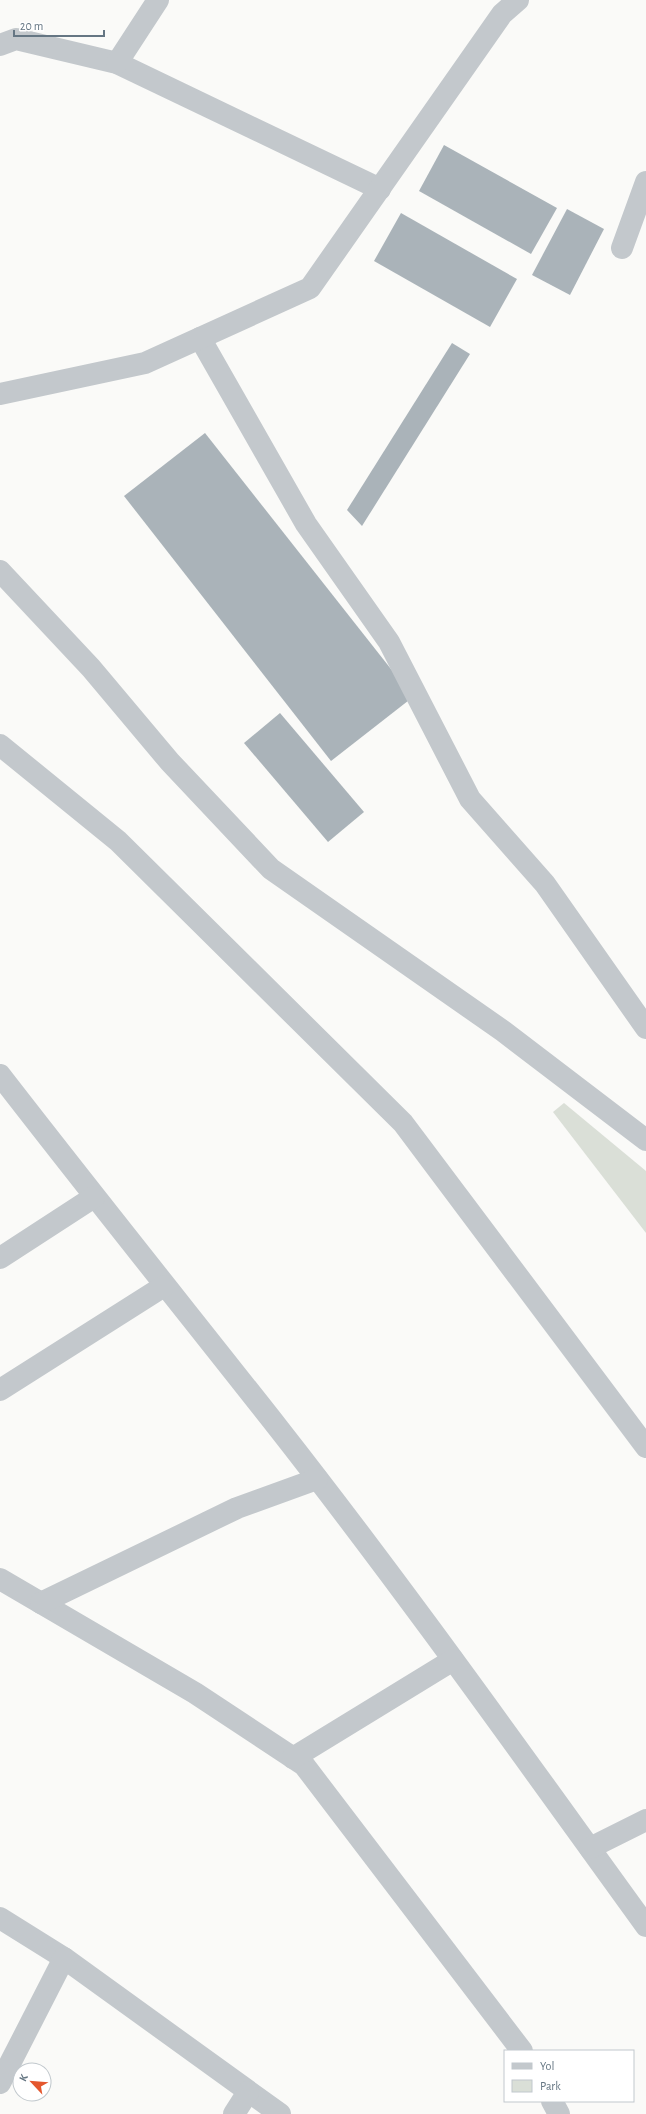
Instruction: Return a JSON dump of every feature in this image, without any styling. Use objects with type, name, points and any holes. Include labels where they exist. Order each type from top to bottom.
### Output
[{"type":"street","points":[[117,63],[158,0]]},
{"type":"street","points":[[0,394],[145,364],[310,288],[502,14],[518,0]]},
{"type":"street","points":[[5,39],[117,63],[380,189]]},
{"type":"street","points":[[622,248],[646,182]]},
{"type":"street","points":[[200,338],[306,524],[389,642],[470,799],[545,884],[646,1028]]},
{"type":"street","points":[[0,571],[91,668],[170,762],[270,869],[503,1031],[646,1140]]},
{"type":"street","points":[[0,745],[118,841],[403,1123],[646,1447]]},
{"type":"street","points":[[0,1075],[94,1197],[317,1479],[453,1660],[646,1926]]},
{"type":"street","points":[[0,1258],[94,1197]]},
{"type":"street","points":[[0,1390],[164,1286]]},
{"type":"street","points":[[41,1603],[238,1508],[317,1479]]},
{"type":"street","points":[[0,1579],[195,1693],[304,1765],[521,2050]]},
{"type":"street","points":[[293,1758],[453,1660]]},
{"type":"street","points":[[590,1848],[646,1820]]},
{"type":"street","points":[[0,1918],[64,1958],[280,2114]]},
{"type":"street","points":[[0,2083],[64,1958]]},
{"type":"street","points":[[234,2114],[248,2092]]},
{"type":"street","points":[[553,2102],[559,2114]]},
{"type":"green space","points":[[564,1103],[646,1171],[646,1233],[553,1112]]},
{"type":"building","points":[[444,145],[557,208],[531,254],[419,191]]},
{"type":"building","points":[[567,209],[604,229],[570,295],[532,275]]},
{"type":"building","points":[[401,213],[517,279],[490,327],[374,261]]},
{"type":"building","points":[[452,343],[470,354],[362,526],[347,510]]},
{"type":"building","points":[[205,433],[413,697],[331,761],[124,496]]},
{"type":"building","points":[[280,713],[364,812],[328,842],[244,743]]}]
